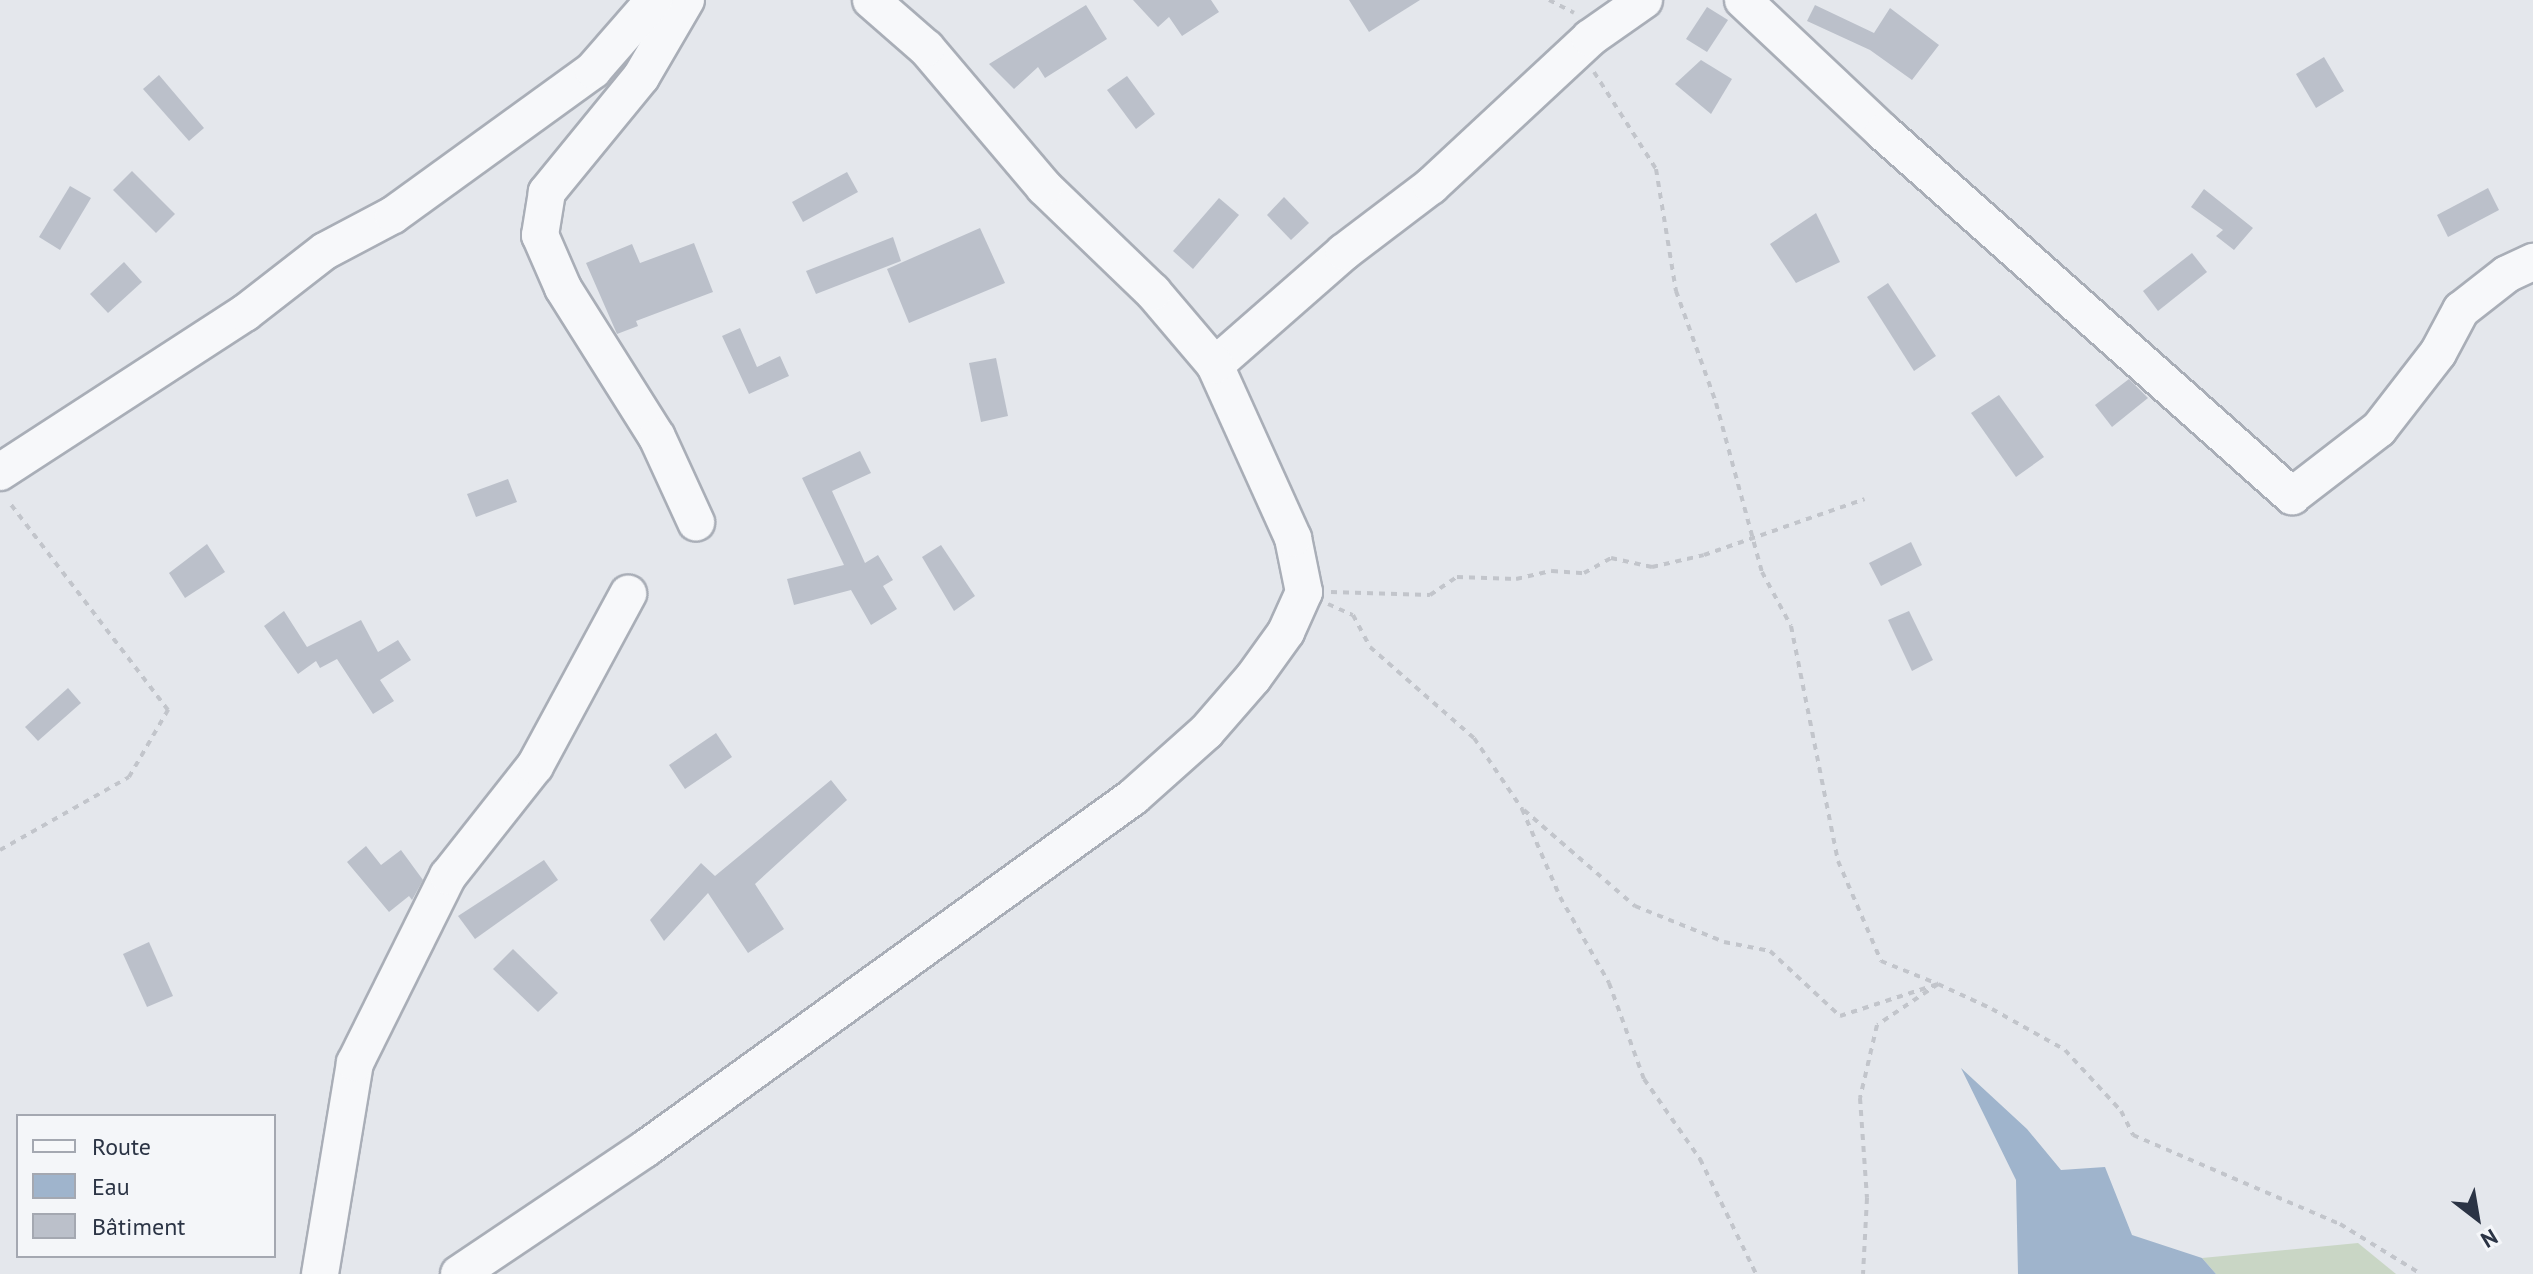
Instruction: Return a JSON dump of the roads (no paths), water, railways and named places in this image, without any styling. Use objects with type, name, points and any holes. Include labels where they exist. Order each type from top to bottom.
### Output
[{"type":"street","points":[[0,472],[245,313],[325,251],[393,215],[593,70],[654,0]]},
{"type":"street","points":[[686,0],[641,77],[547,192],[540,235],[563,288],[609,353],[657,437],[696,522]]},
{"type":"street","points":[[459,1274],[645,1149],[1133,797],[1206,732],[1253,678],[1286,632],[1304,592],[1293,538],[1215,365],[1153,292],[1044,187],[926,48],[871,0]]},
{"type":"street","points":[[1215,365],[1292,295],[1431,186],[1590,38],[1644,0]]},
{"type":"street","points":[[1743,0],[1883,132],[2292,496],[2379,429],[2438,353],[2461,310],[2507,274],[2533,262]]},
{"type":"street","points":[[320,1274],[355,1063],[448,876],[535,766],[628,594]]},
{"type":"water","points":[[1961,1068],[2027,1129],[2061,1170],[2105,1167],[2132,1235],[2202,1258],[2216,1274],[2018,1274],[2016,1180]]}]
